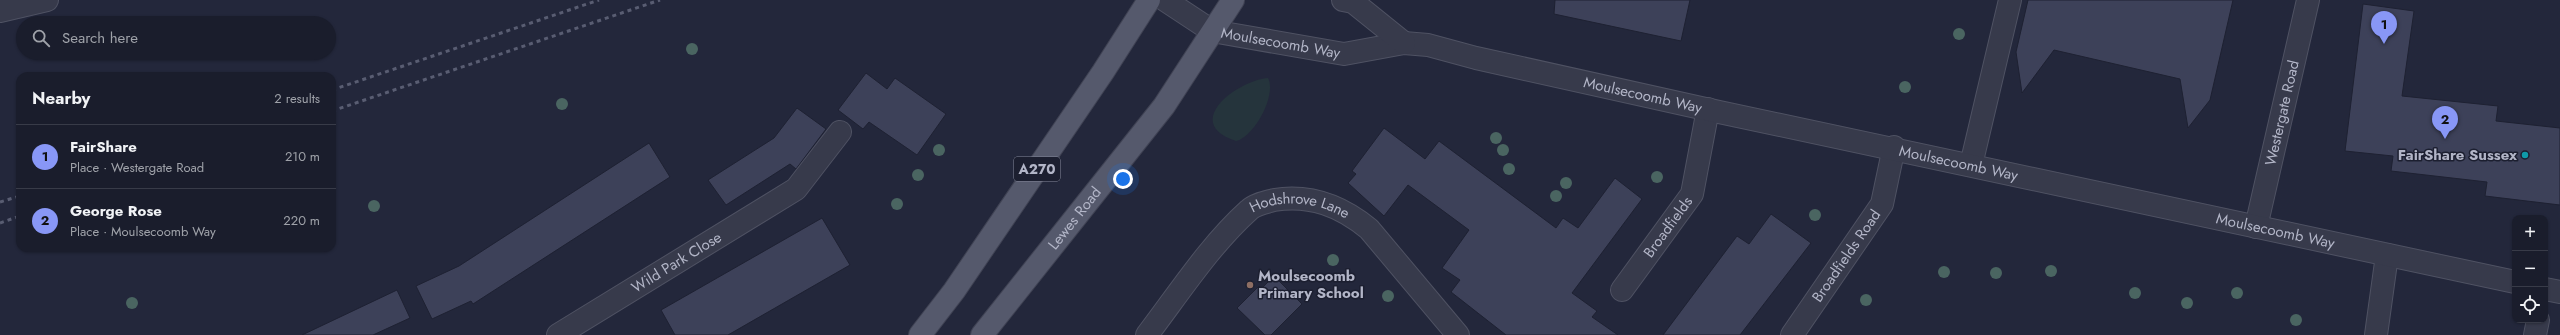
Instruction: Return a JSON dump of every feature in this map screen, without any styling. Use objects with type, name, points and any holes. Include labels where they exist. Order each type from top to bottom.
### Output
[{"type":"main road","name":"A270","points":[[920,335],[958,285],[1103,72],[1149,0]]},
{"type":"main road","name":"Lewes Road","points":[[982,335],[1164,106],[1233,0]]},
{"type":"street","points":[[0,11],[47,0]]},
{"type":"street","name":"Moulsecoomb Way","points":[[1165,0],[1212,31],[1344,54],[1404,43],[1428,45],[1476,58],[1708,109],[1894,147],[2256,227],[2512,281]]},
{"type":"street","points":[[1971,165],[2010,0]]},
{"type":"street","name":"Westergate Road","points":[[2256,227],[2308,0]]},
{"type":"street","points":[[1349,1],[1404,43]]},
{"type":"street","name":"Broadfields","points":[[1622,290],[1692,194],[1708,109]]},
{"type":"street","name":"Wild Park Close","points":[[558,335],[796,189],[840,132]]},
{"type":"street","name":"Broadfields Road","points":[[1792,335],[1882,204],[1894,147]]},
{"type":"street","name":"Hodshrove Lane","points":[[1147,335],[1212,250],[1249,209],[1269,201],[1296,198],[1313,200],[1332,205],[1359,220],[1369,229],[1458,335]]},
{"type":"street","points":[[2376,335],[2387,255]]},
{"type":"street","points":[[2548,290],[2560,292]]},
{"type":"street","points":[[2535,335],[2537,323]]},
{"type":"shaded area","points":[[1268,78],[1270,85],[1267,104],[1250,132],[1243,138],[1236,141],[1220,133],[1213,124],[1214,114],[1219,104],[1229,95],[1242,87],[1255,81]]},
{"type":"building","points":[[1555,0],[1690,0],[1681,41],[1554,14]]},
{"type":"building","points":[[2028,0],[2233,0],[2210,100],[2188,128],[2180,79],[2054,50],[2022,93],[2016,52]]},
{"type":"building","points":[[2363,4],[2414,11],[2402,96],[2498,106],[2496,121],[2560,128],[2560,205],[2485,196],[2487,182],[2391,171],[2393,156],[2345,151]]},
{"type":"building","points":[[866,73],[887,89],[895,78],[946,114],[917,155],[869,122],[863,129],[838,110]]},
{"type":"building","points":[[797,108],[826,129],[796,169],[790,164],[726,205],[708,180],[774,138]]},
{"type":"building","points":[[1384,128],[1425,159],[1439,141],[1556,228],[1563,218],[1578,228],[1615,178],[1642,199],[1572,293],[1597,311],[1592,317],[1618,335],[1506,335],[1451,292],[1460,280],[1442,268],[1469,230],[1408,185],[1384,216],[1348,183],[1356,174],[1352,171]]},
{"type":"building","points":[[649,143],[670,177],[473,304],[471,301],[432,319],[416,286],[459,266]]},
{"type":"building","points":[[1771,214],[1811,243],[1740,335],[1663,335],[1737,236],[1749,244]]},
{"type":"building","points":[[822,218],[850,265],[728,335],[675,335],[661,310]]},
{"type":"building","points":[[1274,276],[1302,304],[1271,335],[1265,335],[1237,308],[1259,286],[1261,289]]},
{"type":"building","points":[[397,290],[410,318],[373,335],[302,335]]},
{"type":"railway","points":[[336,89],[599,0]]},
{"type":"railway","points":[[336,110],[660,0]]},
{"type":"railway","points":[[0,202],[16,197]]},
{"type":"railway","points":[[0,223],[16,217]]},
{"type":"place","name":"FairShare","points":[[2384,44]]},
{"type":"place","name":"George Rose","points":[[2445,139]]},
{"type":"place","name":"FairShare Sussex","points":[[2525,155]]},
{"type":"place","name":"Moulsecoomb Primary School","points":[[1250,285]]}]
